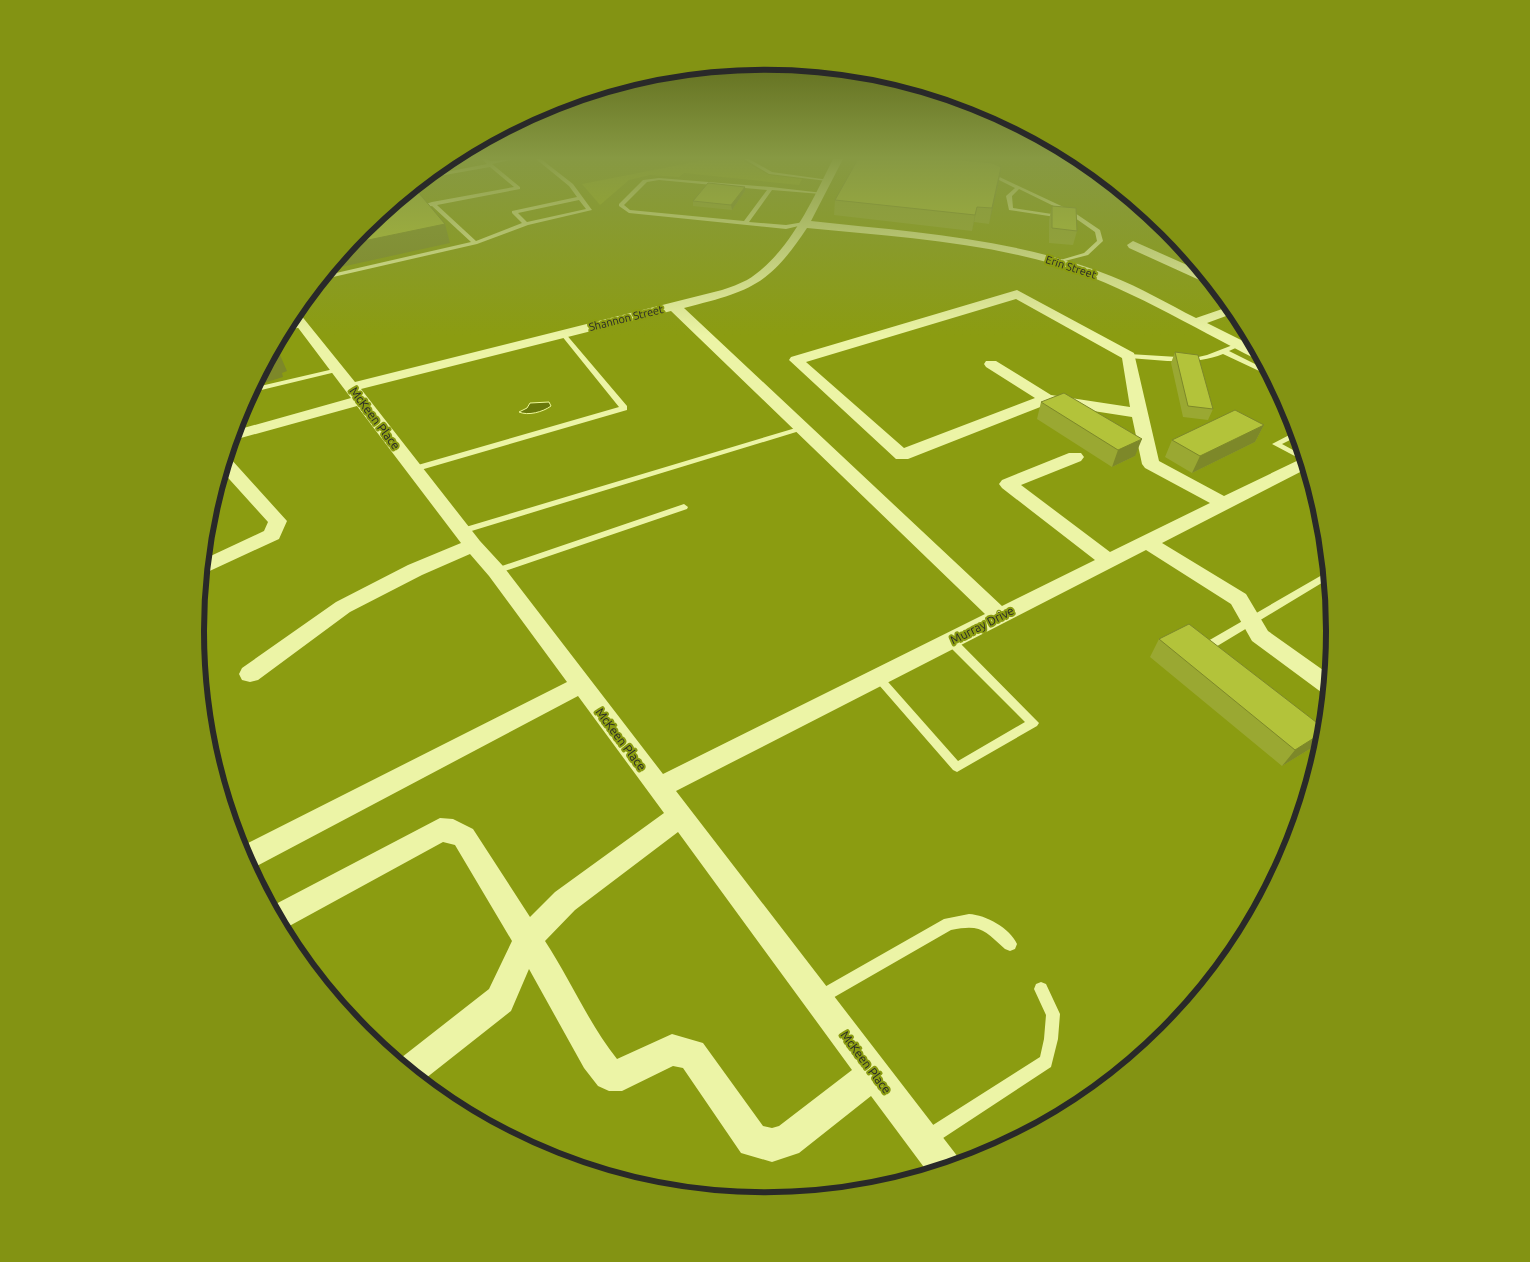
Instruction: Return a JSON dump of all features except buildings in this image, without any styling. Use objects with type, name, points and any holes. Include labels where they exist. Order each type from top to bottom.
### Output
[{"type":"street","name":"Shannon Street","points":[[241,433],[357,394],[563,334],[727,293],[754,281],[772,264],[807,218]]},
{"type":"street","name":"Erin Street","points":[[804,224],[957,240],[995,246],[1059,262],[1108,279],[1251,351]]},
{"type":"street","points":[[1133,245],[1198,275]]},
{"type":"street","points":[[1047,399],[902,455],[796,360],[1017,294],[1129,356],[1139,413],[1151,464],[1224,503]]},
{"type":"street","points":[[674,306],[1000,616]]},
{"type":"street","points":[[1195,323],[1226,312]]},
{"type":"street","name":"McKeen Place","points":[[299,319],[467,538],[496,571],[580,686],[942,1163]]},
{"type":"street","points":[[991,364],[1047,399],[1139,413]]},
{"type":"street","points":[[1075,457],[1008,484],[1109,561]]},
{"type":"street","name":"Murray Drive","points":[[658,788],[1300,464]]},
{"type":"street","points":[[208,565],[272,535],[278,522],[229,467]]},
{"type":"street","points":[[250,674],[343,608],[415,570],[467,538]]},
{"type":"street","points":[[1147,542],[1239,599],[1260,636],[1323,682]]},
{"type":"street","points":[[251,855],[580,686]]},
{"type":"street","points":[[413,1068],[500,1000],[528,939],[565,901],[680,816]]},
{"type":"street","points":[[282,916],[440,830],[452,831],[464,837],[555,982],[596,1057],[609,1075],[622,1074],[672,1050],[692,1054],[753,1141],[772,1145],[787,1141],[874,1073]]},
{"type":"lane","points":[[447,218],[475,243]]},
{"type":"lane","points":[[520,218],[526,224]]},
{"type":"lane","points":[[331,276],[475,243],[526,224],[554,218]]},
{"type":"lane","points":[[703,218],[786,227],[804,224]]},
{"type":"lane","points":[[746,222],[749,218]]},
{"type":"lane","points":[[1059,262],[1086,254],[1100,241],[1098,231],[1078,218]]},
{"type":"lane","points":[[414,469],[624,408],[563,334]]},
{"type":"lane","points":[[1129,356],[1194,360],[1210,357],[1238,344]]},
{"type":"lane","points":[[1223,351],[1261,370]]},
{"type":"lane","points":[[259,389],[338,370]]},
{"type":"lane","points":[[467,538],[802,429]]},
{"type":"lane","points":[[1291,437],[1276,444],[1298,456]]},
{"type":"lane","points":[[496,571],[684,507]]},
{"type":"lane","points":[[1204,648],[1323,577]]},
{"type":"lane","points":[[877,677],[957,767],[1033,723],[951,641]]},
{"type":"lane","points":[[818,998],[949,924],[969,919],[987,923],[1010,944]]},
{"type":"lane","points":[[925,1140],[1046,1062],[1052,1039],[1053,1014],[1041,989]]},
{"type":"shaded area","points":[[549,402],[551,406],[540,412],[527,414],[519,412],[527,408],[530,403]]}]
